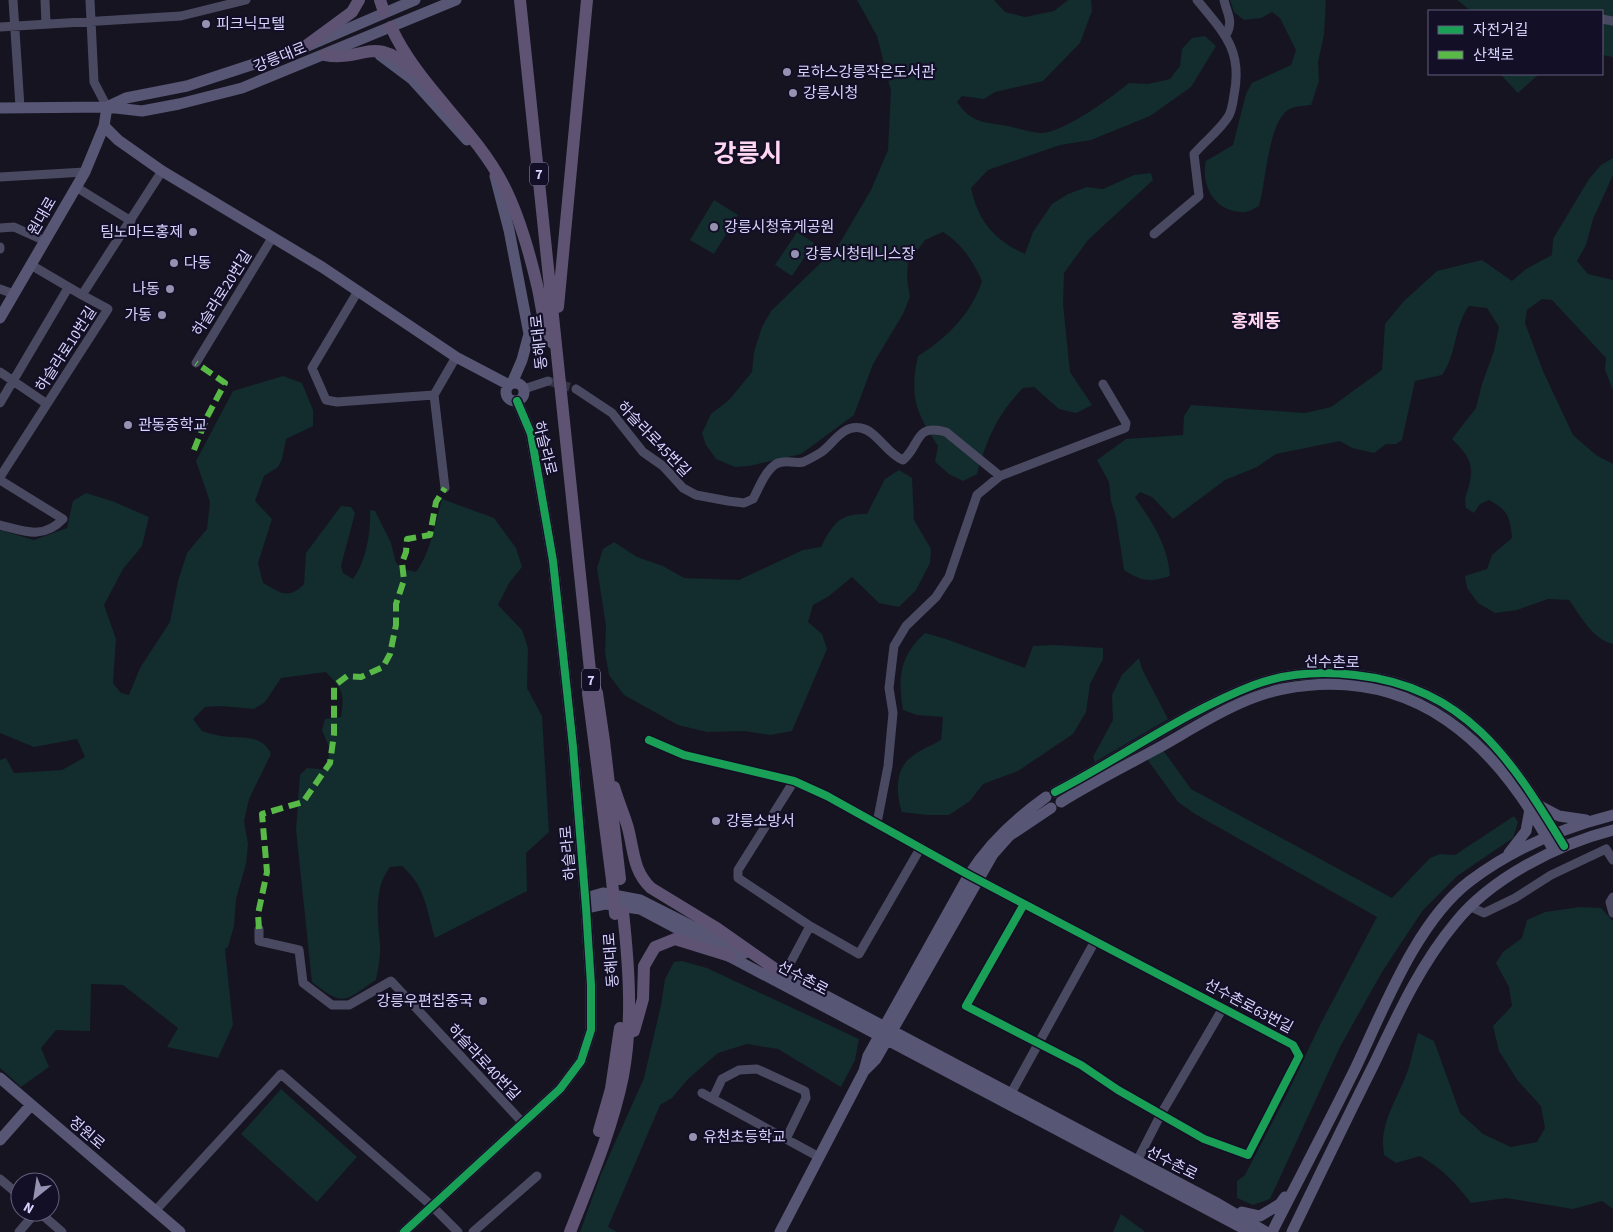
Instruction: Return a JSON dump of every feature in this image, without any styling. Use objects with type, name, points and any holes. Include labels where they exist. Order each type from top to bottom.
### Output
[{"type":"main road","name":"동해대로","points":[[520,0],[591,680],[597,693],[606,764],[619,913],[622,989],[616,1065],[599,1131],[561,1232]]},
{"type":"main road","points":[[555,347],[562,252],[587,0]]},
{"type":"main road","points":[[303,48],[352,12],[358,2]]},
{"type":"main road","points":[[390,27],[397,41],[432,91]]},
{"type":"main road","points":[[325,55],[340,58],[377,49],[404,62],[432,91],[484,152],[503,185],[522,232],[537,287],[544,328],[555,347]]},
{"type":"main road","name":"동해대로","points":[[591,680],[588,693],[616,880]]},
{"type":"main road","points":[[606,764],[628,827],[635,864],[643,881],[651,888],[715,926],[780,971]]},
{"type":"main road","name":"동해대로","points":[[570,1232],[615,1110],[624,1068],[630,987],[619,913]]},
{"type":"main road","points":[[624,1068],[643,999],[644,966],[655,947],[675,939],[730,956]]},
{"type":"street","points":[[13,0],[20,107]]},
{"type":"street","points":[[45,0],[46,24]]},
{"type":"street","points":[[90,0],[94,82],[107,107]]},
{"type":"street","points":[[0,27],[181,16],[246,0]]},
{"type":"street","name":"강릉대로","points":[[107,107],[126,98],[187,86],[303,48],[382,6],[415,0]]},
{"type":"street","name":"강릉대로","points":[[0,108],[107,107],[142,111],[179,104],[242,88],[456,0]]},
{"type":"street","points":[[1154,234],[1199,196],[1194,154],[1222,126],[1230,115],[1237,65],[1226,35],[1197,0]]},
{"type":"street","points":[[1224,0],[1231,17],[1230,27],[1226,35]]},
{"type":"street","points":[[382,6],[390,27]]},
{"type":"street","points":[[104,126],[118,140],[162,170],[322,267],[456,357],[510,384],[520,384],[524,389],[524,395],[517,401],[511,400],[507,396],[506,390],[510,384],[522,360],[529,334],[509,230],[496,177],[412,79],[373,50]]},
{"type":"street","name":"원대로","points":[[0,318],[85,172],[104,126],[107,107]]},
{"type":"street","points":[[484,152],[490,168]]},
{"type":"street","name":"하슬라로10번길","points":[[0,478],[108,309],[82,295],[132,221],[162,170]]},
{"type":"street","points":[[0,177],[85,172]]},
{"type":"street","points":[[76,187],[132,221]]},
{"type":"street","points":[[0,228],[14,227],[45,242]]},
{"type":"street","name":"하슬라로20번길","points":[[196,363],[272,238]]},
{"type":"street","points":[[31,265],[82,295]]},
{"type":"street","points":[[0,403],[68,288]]},
{"type":"street","points":[[0,289],[14,294]]},
{"type":"street","points":[[358,291],[312,368],[326,400],[337,402],[434,395]]},
{"type":"street","points":[[445,488],[434,395],[456,357]]},
{"type":"street","points":[[0,372],[47,404]]},
{"type":"street","points":[[524,389],[548,381]]},
{"type":"street","points":[[876,823],[888,766],[893,713],[889,688],[894,646],[906,626],[936,597],[943,587],[949,576],[977,495],[1000,476],[1125,428],[1126,423],[1103,384]]},
{"type":"street","name":"하슬라로45번길","points":[[576,389],[612,413],[643,452],[663,466],[683,488],[696,495],[744,503],[753,499],[768,471],[776,464],[784,461],[802,462],[821,453],[847,429],[854,427],[862,428],[894,455],[903,460],[926,430],[935,429],[946,432],[1000,476]]},
{"type":"street","name":"하슬라로","points":[[404,1232],[523,1123],[572,1075],[587,1047],[592,1013],[586,903],[573,747],[553,561],[531,434],[517,401]]},
{"type":"street","points":[[0,478],[62,519],[56,526],[35,534],[0,525]]},
{"type":"street","name":"선수촌로","points":[[885,1034],[973,877],[980,857],[1008,826],[1213,703],[1255,684],[1307,674],[1337,673],[1367,676],[1400,684],[1441,702],[1478,728],[1492,751],[1535,807],[1559,848]]},
{"type":"street","points":[[1365,688],[1367,676]]},
{"type":"street","name":"선수촌로","points":[[1053,800],[1218,714],[1260,696],[1308,686],[1336,685],[1365,688],[1411,700],[1435,712],[1492,751]]},
{"type":"street","points":[[649,740],[684,755],[794,781],[921,847],[973,877]]},
{"type":"street","points":[[794,781],[738,870],[738,878],[810,926],[859,954],[921,847]]},
{"type":"street","points":[[1504,859],[1526,831],[1535,807],[1576,820],[1593,820]]},
{"type":"street","points":[[1272,1232],[1356,1068],[1394,987],[1423,934],[1469,882],[1504,859],[1551,835],[1613,815]]},
{"type":"street","points":[[1292,1232],[1406,998],[1431,956],[1456,922],[1489,890],[1559,848],[1613,830]]},
{"type":"street","points":[[1600,833],[1610,848],[1613,860]]},
{"type":"street","points":[[1471,907],[1484,913],[1515,898],[1550,875],[1610,848]]},
{"type":"street","name":"선수촌로63번길","points":[[973,877],[1293,1045],[1299,1056],[1248,1155],[1204,1138],[1161,1114]]},
{"type":"street","name":"선수촌로","points":[[586,903],[603,893],[640,900],[780,971],[885,1034]]},
{"type":"street","points":[[1613,898],[1610,902],[1613,913]]},
{"type":"street","name":"선수촌로","points":[[586,903],[640,910],[885,1034]]},
{"type":"street","points":[[1024,904],[966,1006],[1081,1065],[1118,1090],[1161,1114]]},
{"type":"street","name":"선수촌로","points":[[780,971],[810,926]]},
{"type":"street","name":"하슬라로40번길","points":[[259,929],[260,941],[299,950],[303,983],[332,1005],[349,1005],[391,981],[523,1123]]},
{"type":"street","points":[[780,1232],[864,1072],[876,1059],[885,1034],[1007,1100],[1095,941]]},
{"type":"street","name":"선수촌로63번길","points":[[1137,1161],[1161,1114],[1223,1008]]},
{"type":"street","points":[[713,1098],[722,1079],[739,1070],[757,1068],[805,1092],[806,1098],[786,1139]]},
{"type":"street","points":[[156,1211],[282,1074],[432,1206],[458,1232]]},
{"type":"street","name":"정원로","points":[[0,1078],[180,1232]]},
{"type":"street","points":[[702,1092],[819,1157]]},
{"type":"street","name":"선수촌로","points":[[1007,1100],[1137,1161],[1215,1202],[1266,1232]]},
{"type":"street","name":"선수촌로","points":[[1007,1100],[1250,1232]]},
{"type":"street","points":[[0,1140],[31,1105]]},
{"type":"street","points":[[473,1232],[537,1176]]},
{"type":"street","points":[[1215,1202],[1249,1215],[1260,1216],[1280,1204],[1300,1177]]},
{"type":"street","points":[[0,1179],[10,1188]]},
{"type":"street","points":[[1303,1232],[1316,1183]]},
{"type":"street","points":[[1219,1216],[1237,1232]]},
{"type":"street","points":[[19,1232],[28,1222]]},
{"type":"street","points":[[50,1222],[62,1232]]},
{"type":"green space","points":[[857,0],[994,0],[1005,12],[1025,17],[1054,11],[1068,0],[1091,0],[1092,11],[1080,43],[1043,81],[995,92],[984,99],[962,96],[957,102],[976,120],[1040,133],[1061,128],[1099,105],[1129,83],[1148,84],[1170,79],[1180,66],[1182,49],[1192,38],[1205,36],[1216,46],[1191,87],[1150,116],[1091,140],[1060,145],[988,170],[971,188],[978,210],[989,228],[1004,242],[1025,254],[1033,232],[1052,204],[1068,194],[1087,187],[1103,189],[1134,175],[1151,173],[1153,180],[1088,240],[1064,273],[1063,304],[1070,372],[1092,405],[1076,413],[1059,409],[1034,387],[1023,388],[1006,408],[994,428],[977,474],[963,481],[949,474],[935,462],[938,446],[924,424],[916,404],[914,382],[918,356],[938,342],[957,324],[972,304],[982,281],[966,253],[943,232],[925,240],[908,263],[907,279],[910,297],[903,314],[873,364],[854,415],[801,454],[749,466],[735,467],[716,459],[706,445],[702,433],[711,414],[729,400],[752,372],[754,352],[762,327],[771,311],[838,246],[871,190],[888,150],[891,91],[877,36]]},
{"type":"green space","points":[[1230,0],[1326,0],[1324,35],[1318,62],[1319,81],[1311,105],[1290,109],[1281,117],[1272,140],[1259,206],[1245,212],[1226,208],[1212,197],[1205,180],[1206,161],[1233,145],[1246,94],[1252,83],[1291,65],[1296,50],[1280,18],[1272,12],[1261,18],[1244,20],[1234,12]]},
{"type":"green space","points":[[1457,0],[1613,0],[1613,57],[1603,55],[1603,10],[1470,10]]},
{"type":"green space","points":[[1501,75],[1538,75],[1518,93]]},
{"type":"green space","points":[[1613,158],[1613,175],[1593,219],[1586,245],[1577,261],[1588,274],[1613,280],[1613,390],[1605,370],[1606,358],[1552,300],[1542,299],[1527,310],[1525,323],[1543,371],[1573,435],[1596,455],[1613,464],[1613,644],[1599,638],[1593,632],[1569,600],[1548,599],[1517,610],[1495,613],[1478,603],[1467,588],[1465,576],[1487,569],[1492,555],[1512,538],[1509,519],[1500,507],[1489,500],[1480,504],[1474,513],[1466,508],[1466,498],[1471,477],[1470,465],[1466,454],[1452,439],[1476,408],[1482,384],[1494,351],[1499,327],[1487,308],[1469,306],[1461,322],[1447,367],[1442,375],[1415,381],[1402,440],[1396,444],[1386,444],[1374,453],[1352,448],[1340,441],[1276,454],[1257,467],[1225,480],[1173,519],[1152,497],[1140,492],[1135,497],[1163,544],[1170,576],[1146,580],[1124,570],[1109,482],[1097,460],[1126,439],[1183,435],[1184,416],[1191,405],[1305,413],[1331,407],[1382,370],[1385,324],[1404,301],[1437,271],[1482,260],[1512,281],[1526,269],[1552,255],[1553,239],[1589,179],[1601,165]]},
{"type":"green space","name":"강릉시청휴게공원","points":[[714,200],[738,215],[714,254],[690,240]]},
{"type":"green space","name":"강릉시청테니스장","points":[[797,232],[814,243],[792,276],[775,265]]},
{"type":"green space","points":[[283,376],[302,383],[313,410],[313,426],[286,439],[282,459],[278,467],[264,476],[255,501],[272,519],[258,563],[263,583],[285,593],[294,592],[299,589],[304,584],[306,553],[341,506],[351,507],[355,513],[341,566],[343,573],[353,579],[358,572],[367,546],[370,510],[375,511],[391,543],[396,563],[403,569],[416,572],[429,546],[442,499],[494,518],[516,548],[522,567],[509,583],[498,605],[522,630],[528,648],[527,688],[542,716],[549,832],[526,853],[527,891],[435,938],[421,890],[416,882],[402,866],[390,867],[385,875],[379,894],[380,954],[376,980],[350,997],[344,999],[331,996],[312,982],[296,830],[300,775],[307,768],[328,770],[329,747],[322,730],[325,719],[341,717],[343,702],[339,687],[326,672],[281,678],[265,702],[254,709],[220,706],[205,707],[193,719],[202,731],[221,736],[256,740],[267,747],[271,754],[249,799],[244,821],[248,844],[246,864],[236,899],[234,926],[228,947],[225,949],[233,1025],[218,1058],[167,1047],[178,1028],[123,985],[91,984],[90,1031],[56,1030],[41,1048],[49,1067],[21,1087],[0,1068],[0,760],[6,758],[14,773],[62,770],[85,757],[77,739],[34,747],[0,733],[0,530],[34,540],[67,528],[73,501],[86,493],[112,501],[149,517],[142,546],[123,569],[104,605],[116,639],[113,683],[121,693],[129,695],[140,668],[170,622],[178,581],[187,553],[207,529],[210,502],[196,461],[233,391]]},
{"type":"green space","points":[[899,470],[912,478],[914,520],[931,549],[930,563],[916,590],[899,607],[879,603],[852,577],[829,596],[813,605],[808,622],[822,634],[827,649],[792,731],[770,735],[744,731],[707,732],[678,725],[624,695],[609,675],[605,652],[606,626],[597,568],[603,549],[614,542],[637,557],[663,566],[684,578],[739,580],[803,550],[821,547],[829,532],[838,521],[857,514],[867,514],[885,479]]},
{"type":"green space","points":[[925,633],[1025,668],[1033,646],[1055,645],[1103,648],[1103,659],[1090,684],[1086,712],[1073,734],[1018,771],[983,784],[970,801],[949,815],[902,812],[899,799],[899,777],[904,764],[916,754],[941,740],[943,717],[917,715],[903,710],[902,668],[910,651]]},
{"type":"green space","points":[[1139,658],[1142,669],[1168,719],[1095,762],[1093,757],[1113,720],[1112,695],[1122,675]]},
{"type":"green space","points":[[1163,750],[1191,789],[1392,898],[1430,858],[1440,854],[1455,855],[1514,816],[1518,822],[1513,838],[1457,876],[1423,910],[1382,972],[1340,1047],[1270,1199],[1253,1205],[1237,1198],[1237,1181],[1245,1175],[1321,1023],[1377,917],[1195,814],[1178,802],[1147,759]]},
{"type":"green space","points":[[1580,907],[1601,908],[1613,921],[1613,1209],[1602,1201],[1573,1209],[1506,1198],[1471,1203],[1448,1176],[1420,1156],[1396,1163],[1384,1155],[1383,1144],[1386,1125],[1392,1106],[1407,1073],[1418,1033],[1434,1041],[1460,1113],[1483,1134],[1511,1147],[1537,1142],[1545,1128],[1541,1106],[1518,1081],[1499,1051],[1493,1026],[1512,1006],[1509,987],[1496,963],[1503,952],[1522,938],[1527,920],[1545,912]]},
{"type":"green space","points":[[682,961],[707,968],[859,1039],[855,1060],[841,1087],[778,1049],[747,1044],[718,1053],[688,1079],[672,1098],[660,1105],[608,1227],[617,1232],[580,1232],[601,1174],[644,1078],[665,979],[674,962]]},
{"type":"green space","points":[[281,1089],[357,1157],[317,1202],[241,1134]]},
{"type":"green space","points":[[1121,1214],[1144,1231],[1144,1232],[1113,1232]]},
{"type":"tunnel","points":[[548,381],[576,389]]},
{"type":"marked path","points":[[194,450],[207,417],[225,383],[196,363]]},
{"type":"marked path","points":[[259,929],[258,914],[267,872],[262,814],[303,802],[330,763],[334,734],[334,686],[347,676],[361,677],[383,667],[390,654],[396,625],[396,604],[404,580],[402,563],[406,552],[407,539],[430,535],[436,502],[445,488]]},
{"type":"cycle path","points":[[404,1232],[560,1089],[581,1061],[591,1030],[591,985],[573,747],[553,561],[531,434],[517,401]]},
{"type":"cycle path","points":[[1055,792],[1203,708],[1254,685],[1304,674],[1330,673],[1355,675],[1394,682],[1427,695],[1456,711],[1481,732],[1504,757],[1525,784],[1564,846]]},
{"type":"cycle path","points":[[649,740],[684,755],[794,781],[827,796],[969,875],[1293,1045],[1299,1056],[1248,1155],[1204,1139],[1118,1090],[1081,1065],[966,1006],[1024,904]]},
{"type":"place","name":"피크닉모텔","points":[[206,24]]},
{"type":"place","name":"로하스강릉작은도서관","points":[[787,72]]},
{"type":"place","name":"강릉시청","points":[[793,93]]},
{"type":"place","name":"강릉시청휴게공원","points":[[714,227]]},
{"type":"place","name":"팀노마드홍제","points":[[193,232]]},
{"type":"place","name":"강릉시청테니스장","points":[[795,254]]},
{"type":"place","name":"다동","points":[[174,263]]},
{"type":"place","name":"나동","points":[[170,289]]},
{"type":"place","name":"가동","points":[[162,315]]},
{"type":"place","name":"관동중학교","points":[[128,425]]},
{"type":"place","name":"강릉소방서","points":[[716,821]]},
{"type":"place","name":"강릉우편집중국","points":[[483,1001]]},
{"type":"place","name":"유천초등학교","points":[[693,1137]]},
{"type":"district","name":"강릉시","points":[[748,153]]},
{"type":"district","name":"홍제동","points":[[1256,321]]}]
